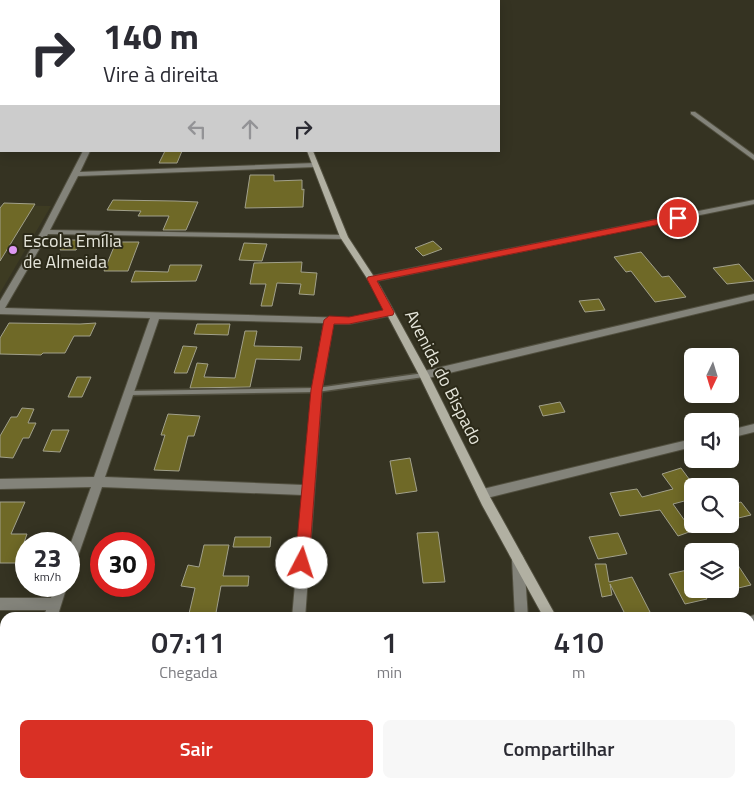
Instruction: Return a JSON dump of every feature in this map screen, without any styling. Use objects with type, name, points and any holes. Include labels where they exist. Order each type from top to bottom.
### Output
[{"type":"main road","name":"Avenida do Bispado","points":[[310,152],[344,237],[372,279],[424,375],[483,494],[548,612]]},
{"type":"street","points":[[693,113],[754,158]]},
{"type":"street","points":[[86,152],[45,232],[0,310],[349,321],[389,312]]},
{"type":"street","points":[[75,174],[314,165]]},
{"type":"street","points":[[372,279],[754,202]]},
{"type":"street","points":[[45,232],[344,237]]},
{"type":"street","points":[[424,375],[754,297]]},
{"type":"street","points":[[80,534],[156,315]]},
{"type":"street","points":[[298,612],[317,390],[329,320]]},
{"type":"street","points":[[739,432],[754,428]]},
{"type":"street","points":[[483,494],[684,445]]},
{"type":"street","points":[[0,484],[98,482],[308,490]]},
{"type":"street","points":[[518,556],[522,612]]},
{"type":"street","points":[[52,612],[57,597]]},
{"type":"street","points":[[0,604],[55,604]]},
{"type":"lane","points":[[129,392],[317,390],[424,375]]},
{"type":"shaded area","name":"Escola Emília de Almeida","points":[[0,205],[51,206],[0,293]]},
{"type":"building","points":[[164,152],[182,152],[177,163],[159,163]]},
{"type":"building","points":[[250,175],[274,175],[274,181],[302,180],[302,190],[304,189],[303,207],[245,208]]},
{"type":"building","points":[[113,200],[198,202],[186,230],[163,230],[169,216],[138,216],[141,211],[107,210]]},
{"type":"building","points":[[4,203],[35,204],[0,261],[0,208]]},
{"type":"building","points":[[66,240],[82,240],[76,250],[60,250]]},
{"type":"building","points":[[433,241],[442,249],[423,256],[415,248]]},
{"type":"building","points":[[116,242],[139,242],[128,271],[104,271]]},
{"type":"building","points":[[244,243],[267,244],[262,261],[239,260]]},
{"type":"building","points":[[641,252],[662,277],[669,276],[686,297],[655,302],[631,271],[626,272],[614,257]]},
{"type":"building","points":[[302,262],[301,272],[317,273],[314,295],[299,294],[301,284],[277,283],[272,306],[261,306],[266,284],[250,284],[254,263]]},
{"type":"building","points":[[739,264],[754,281],[727,284],[713,268]]},
{"type":"building","points":[[170,265],[202,265],[196,281],[131,282],[135,271],[168,272]]},
{"type":"building","points":[[599,299],[605,310],[585,312],[579,301]]},
{"type":"building","points":[[9,323],[96,323],[90,336],[74,336],[65,353],[43,353],[41,355],[0,354],[0,338]]},
{"type":"building","points":[[197,324],[230,324],[228,335],[194,334]]},
{"type":"building","points":[[245,331],[257,331],[254,346],[302,347],[300,360],[256,359],[250,387],[190,388],[197,363],[208,364],[204,377],[235,378]]},
{"type":"building","points":[[183,346],[197,347],[187,373],[174,373]]},
{"type":"building","points":[[77,377],[91,377],[82,397],[68,397]]},
{"type":"building","points":[[560,402],[565,412],[543,416],[539,406]]},
{"type":"building","points":[[22,408],[34,409],[28,423],[36,423],[29,438],[23,438],[13,458],[0,457],[0,436],[11,417],[17,417]]},
{"type":"building","points":[[168,414],[200,416],[194,436],[188,436],[179,471],[154,470],[165,435],[161,435]]},
{"type":"building","points":[[52,430],[69,430],[60,452],[43,451]]},
{"type":"building","points":[[410,458],[417,491],[396,494],[390,461]]},
{"type":"building","points":[[681,468],[688,478],[684,478],[684,501],[673,504],[684,520],[684,533],[686,533],[678,536],[660,510],[620,516],[610,493],[637,489],[642,497],[673,489],[662,474]]},
{"type":"building","points":[[0,502],[25,502],[11,534],[15,534],[15,563],[0,563]]},
{"type":"building","points":[[741,502],[751,515],[739,518],[739,503]]},
{"type":"building","points":[[438,532],[445,582],[423,583],[417,533]]},
{"type":"building","points":[[618,533],[627,554],[598,559],[589,537]]},
{"type":"building","points":[[235,537],[271,537],[270,547],[233,547]]},
{"type":"building","points":[[204,545],[229,545],[223,576],[249,576],[248,586],[221,586],[216,612],[189,612],[195,588],[181,586],[188,565],[199,567]]},
{"type":"building","points":[[595,564],[606,564],[609,582],[632,577],[650,612],[624,612],[610,584],[612,595],[602,597]]},
{"type":"building","points":[[739,567],[751,585],[739,588]]},
{"type":"building","points":[[684,571],[684,598],[707,599],[685,604],[669,574]]},
{"type":"place","name":"Escola Emília de Almeida","points":[[13,250]]},
{"type":"route","points":[[302,563],[317,390],[329,320],[349,321],[389,312],[372,279],[678,218]]}]
